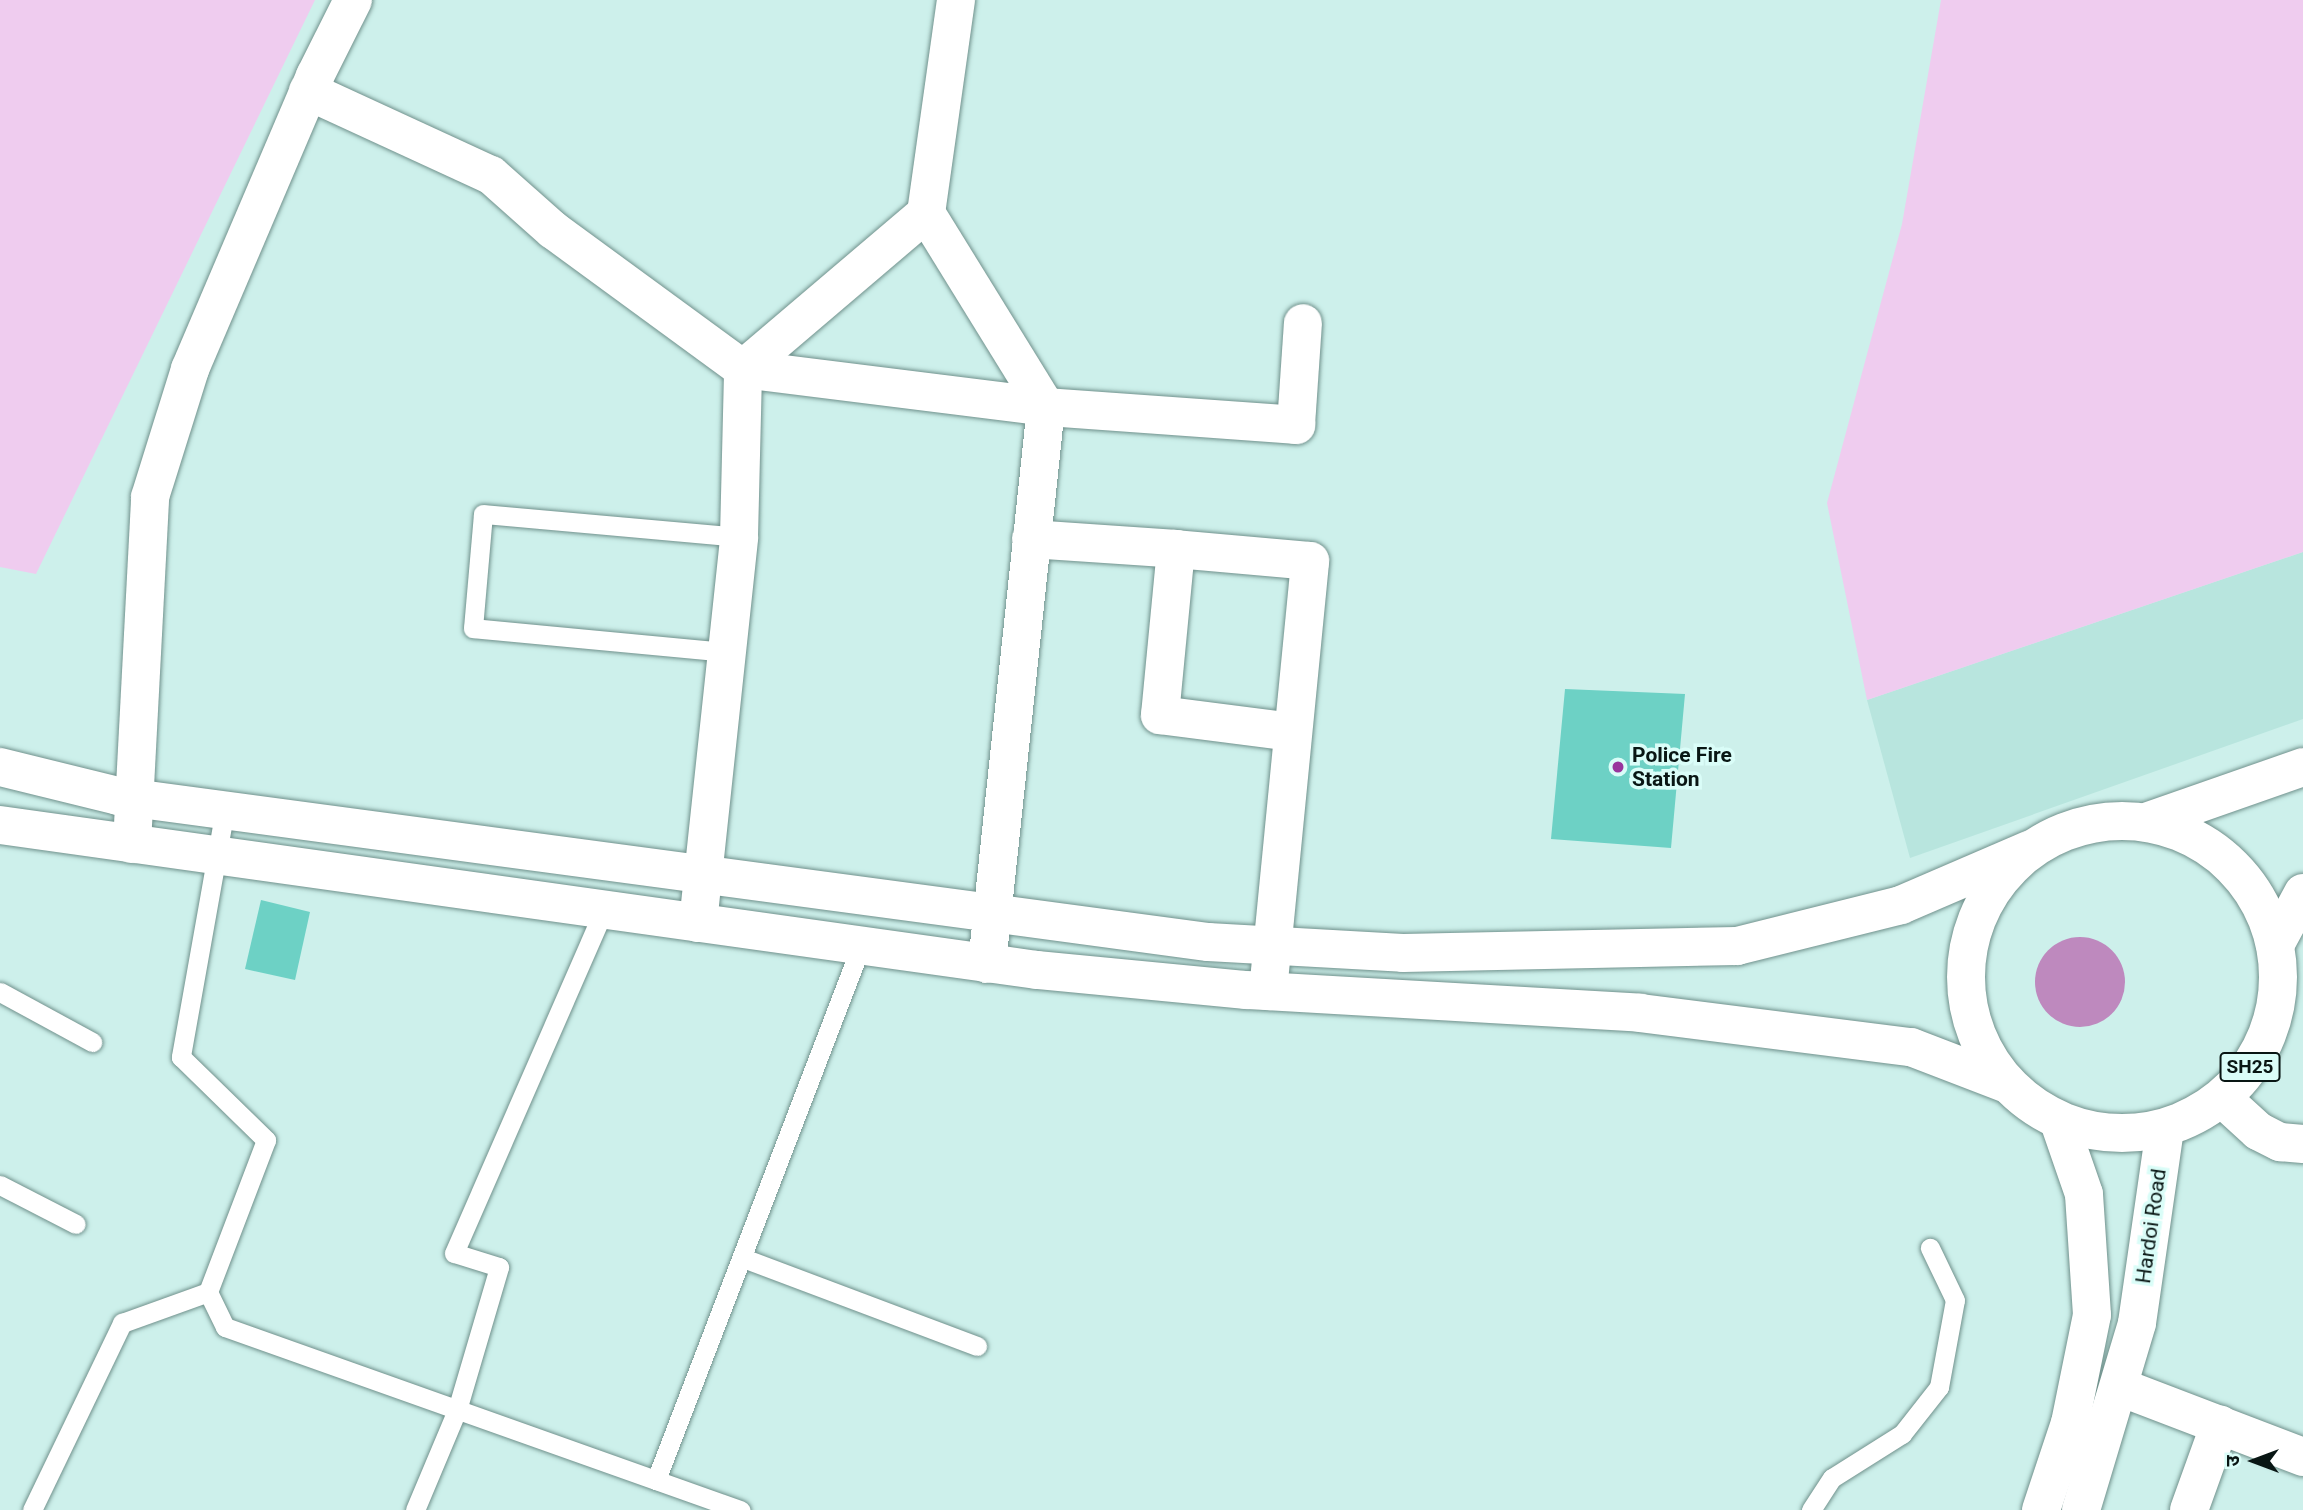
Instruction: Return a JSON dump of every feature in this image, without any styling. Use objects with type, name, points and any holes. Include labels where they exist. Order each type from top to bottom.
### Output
[{"type":"street","points":[[132,844],[137,798],[150,497],[190,369],[308,90],[353,0]]},
{"type":"street","points":[[956,0],[926,213],[1046,407],[987,964]]},
{"type":"street","points":[[308,90],[491,175],[554,230],[743,369],[1046,407],[1296,425],[1303,323]]},
{"type":"street","points":[[698,923],[738,537],[743,369],[926,213]]},
{"type":"street","points":[[1031,540],[1310,561],[1268,991]]},
{"type":"street","points":[[1176,549],[1160,715],[1292,732]]},
{"type":"street","points":[[0,767],[137,798],[1208,942],[1404,953],[1737,946],[1901,905],[2029,850]]},
{"type":"street","name":"SH25","points":[[2147,822],[2303,767]]},
{"type":"street","name":"SH25","points":[[2105,821],[2147,822],[2191,836],[2229,863],[2258,901],[2275,945],[2278,987],[2269,1029],[2251,1066],[2222,1098],[2196,1117],[2165,1129],[2112,1135],[2059,1122],[2005,1083],[1977,1039],[1965,987],[1970,935],[1993,888],[2029,850],[2065,831],[2105,821]]},
{"type":"street","points":[[0,825],[987,964],[1268,991],[1640,1013],[1898,1045],[2005,1083]]},
{"type":"street","points":[[2275,945],[2303,893]]},
{"type":"street","points":[[2222,1098],[2258,1131],[2280,1142],[2303,1144]]},
{"type":"street","points":[[2041,1510],[2070,1423],[2092,1315],[2084,1194],[2059,1122]]},
{"type":"street","name":"Hardoi Road","points":[[2081,1510],[2137,1323],[2165,1129]]},
{"type":"street","points":[[2092,1315],[2137,1323]]},
{"type":"street","points":[[2120,1387],[2303,1457]]},
{"type":"street","points":[[2189,1510],[2220,1424]]},
{"type":"lane","points":[[726,652],[473,628],[483,514],[738,537]]},
{"type":"lane","points":[[225,809],[219,856],[181,1057],[265,1140],[208,1293],[225,1327],[656,1480],[705,1504],[740,1510]]},
{"type":"lane","points":[[415,1510],[457,1409],[499,1267],[454,1254],[604,910]]},
{"type":"lane","points":[[656,1480],[861,946]]},
{"type":"lane","points":[[0,992],[92,1042]]},
{"type":"lane","points":[[0,1185],[76,1224]]},
{"type":"lane","points":[[1811,1510],[1832,1478],[1902,1434],[1939,1387],[1955,1300],[1930,1248]]},
{"type":"lane","points":[[743,1258],[977,1346]]},
{"type":"lane","points":[[32,1510],[122,1323],[208,1293]]},
{"type":"shaded area","points":[[0,0],[315,0],[36,574],[0,567]]},
{"type":"shaded area","points":[[1941,0],[2303,0],[2303,552],[1867,700],[1827,503],[1902,224]]},
{"type":"shaded area","points":[[2303,552],[2303,719],[1910,858],[1867,700]]},
{"type":"shaded area","points":[[2080,937],[2097,940],[2112,950],[2122,965],[2125,982],[2122,999],[2112,1014],[2097,1024],[2080,1027],[2063,1024],[2048,1014],[2038,999],[2035,982],[2038,965],[2048,950],[2063,940]]},
{"type":"building","name":"Police Fire Station","points":[[1565,689],[1685,694],[1671,848],[1551,839]]},
{"type":"building","points":[[261,900],[310,912],[295,980],[245,969]]},
{"type":"place","name":"Police Fire Station","points":[[1618,767]]}]
